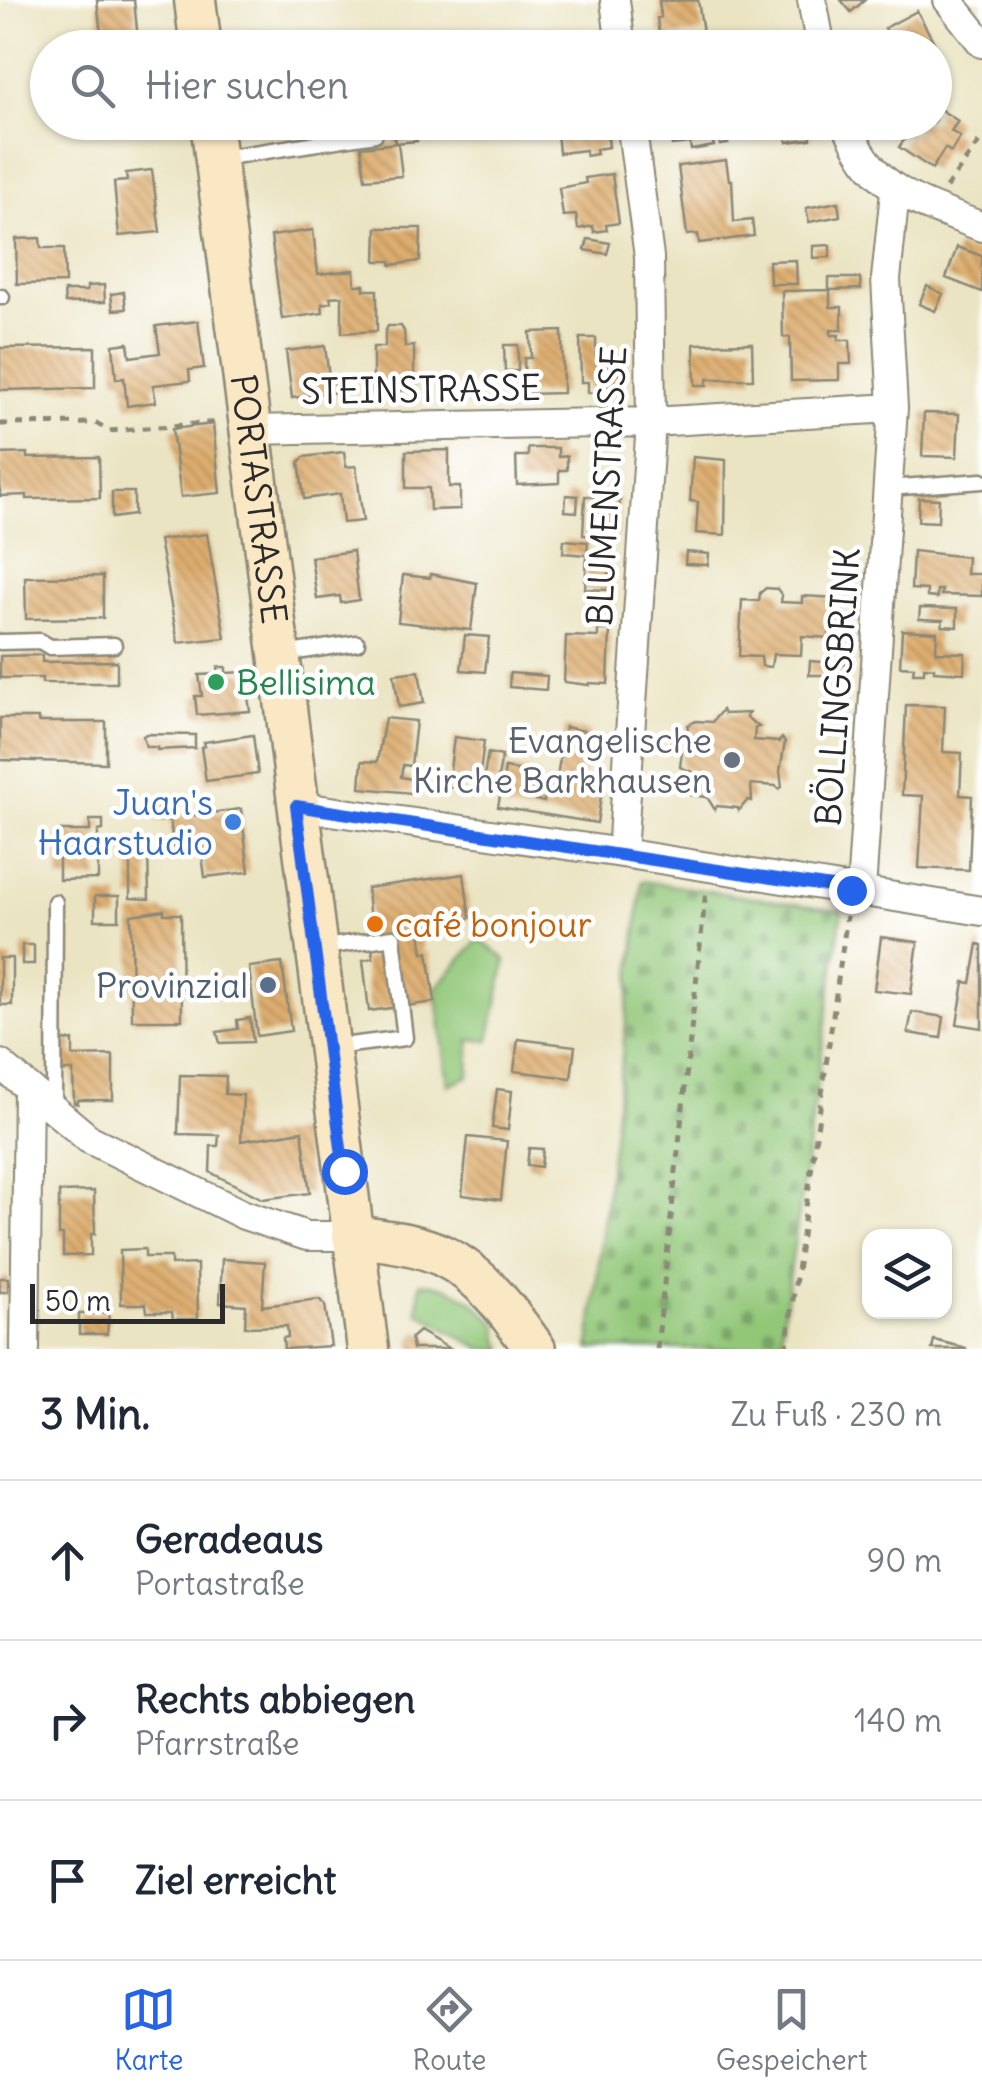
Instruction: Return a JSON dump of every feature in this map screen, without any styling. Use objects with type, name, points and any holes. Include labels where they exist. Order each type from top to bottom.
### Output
[{"type":"main road","points":[[196,0],[200,30]]},
{"type":"main road","name":"PORTASTRASSE","points":[[213,141],[368,1349]]},
{"type":"main road","points":[[353,1236],[401,1243],[445,1256],[496,1295],[535,1349]]},
{"type":"street","points":[[615,0],[619,30]]},
{"type":"street","points":[[812,0],[818,30]]},
{"type":"street","points":[[948,0],[982,43]]},
{"type":"street","name":"BLUMENSTRASSE","points":[[622,853],[651,422],[649,257],[633,140]]},
{"type":"street","points":[[856,140],[870,167],[895,192],[982,227]]},
{"type":"street","name":"BÖLLINGSBRINK","points":[[856,890],[893,408],[886,279],[895,192]]},
{"type":"street","name":"STEINSTRASSE","points":[[249,425],[651,422],[893,408]]},
{"type":"street","points":[[296,806],[622,853],[982,912]]},
{"type":"street","points":[[0,1064],[89,1139],[244,1215],[307,1236],[353,1236]]},
{"type":"street","points":[[25,1349],[28,1088]]},
{"type":"lane","points":[[888,488],[982,482]]},
{"type":"lane","points":[[0,642],[40,641],[50,647],[114,645]]},
{"type":"lane","points":[[278,654],[358,643]]},
{"type":"lane","points":[[54,1111],[56,902]]},
{"type":"lane","points":[[317,948],[393,937],[405,1038],[328,1048]]},
{"type":"path","points":[[932,207],[982,138]]},
{"type":"path","points":[[0,424],[96,423],[109,430],[249,425]]},
{"type":"path","points":[[657,1349],[708,867]]},
{"type":"path","points":[[786,1349],[856,890]]},
{"type":"green space","points":[[642,881],[842,911],[779,1349],[589,1349]]},
{"type":"green space","points":[[479,939],[506,960],[489,1040],[470,1040],[469,1076],[448,1085],[436,988]]},
{"type":"green space","points":[[420,1283],[444,1287],[473,1302],[498,1326],[504,1349],[481,1349],[418,1312]]},
{"type":"building","points":[[97,0],[134,0],[137,30],[100,30]]},
{"type":"building","points":[[698,0],[703,30],[659,30],[659,1]]},
{"type":"building","points":[[841,0],[865,0],[851,12]]},
{"type":"building","points":[[917,11],[927,30],[886,30]]},
{"type":"building","points":[[952,132],[960,137],[951,152],[945,148],[932,169],[899,147],[904,140],[952,140]]},
{"type":"building","points":[[558,140],[608,140],[609,147],[596,149],[597,154],[586,156],[586,150],[559,153]]},
{"type":"building","points":[[671,140],[712,140],[714,146],[691,150],[690,143],[672,145]]},
{"type":"building","points":[[398,143],[402,176],[365,179],[361,147]]},
{"type":"building","points":[[726,160],[732,180],[734,222],[752,220],[754,236],[699,243],[698,234],[687,235],[678,166]]},
{"type":"building","points":[[152,170],[160,232],[119,236],[114,182],[127,181],[126,173]]},
{"type":"building","points":[[612,174],[619,223],[594,232],[593,226],[578,229],[576,215],[563,216],[559,188],[586,183],[585,178]]},
{"type":"building","points":[[838,202],[840,216],[809,222],[806,208]]},
{"type":"building","points":[[377,228],[421,228],[420,261],[391,265],[391,261],[376,261]]},
{"type":"building","points":[[313,230],[318,274],[354,270],[355,285],[377,290],[377,331],[342,333],[342,296],[330,297],[331,302],[322,304],[323,313],[282,319],[271,236]]},
{"type":"building","points":[[40,238],[41,248],[64,248],[65,283],[17,284],[16,239]]},
{"type":"building","points":[[588,239],[610,243],[607,254],[585,250]]},
{"type":"building","points":[[830,245],[830,257],[813,258],[813,246]]},
{"type":"building","points":[[957,247],[982,256],[982,292],[946,278]]},
{"type":"building","points":[[796,260],[797,284],[770,284],[769,261]]},
{"type":"building","points":[[829,278],[860,278],[861,289],[829,290]]},
{"type":"building","points":[[104,285],[105,302],[65,303],[64,291],[87,291],[87,286]]},
{"type":"building","points":[[927,286],[943,294],[935,311],[919,304]]},
{"type":"building","points":[[830,290],[830,307],[842,307],[842,330],[831,330],[831,335],[839,335],[838,340],[850,340],[851,364],[839,364],[839,380],[791,381],[790,337],[783,337],[782,291]]},
{"type":"building","points":[[124,292],[126,309],[113,310],[111,294]]},
{"type":"building","points":[[198,321],[204,368],[189,370],[190,381],[153,385],[156,402],[127,406],[124,378],[116,379],[113,345],[128,343],[130,357],[160,353],[156,326]]},
{"type":"building","points":[[388,326],[401,326],[405,347],[414,346],[414,390],[373,391],[373,347],[385,347]]},
{"type":"building","points":[[562,331],[563,393],[525,394],[524,358],[531,358],[530,332]]},
{"type":"building","points":[[580,338],[596,338],[596,358],[618,357],[623,392],[588,393],[588,382],[581,382]]},
{"type":"building","points":[[752,343],[753,379],[707,379],[707,385],[695,385],[694,344]]},
{"type":"building","points":[[504,345],[518,345],[518,371],[505,371]]},
{"type":"building","points":[[325,346],[329,378],[341,377],[343,391],[292,398],[286,351]]},
{"type":"building","points":[[95,347],[95,388],[0,390],[0,348]]},
{"type":"building","points":[[924,413],[959,414],[957,457],[922,456]]},
{"type":"building","points":[[213,424],[220,493],[181,497],[172,429]]},
{"type":"building","points":[[528,448],[558,448],[558,457],[567,456],[567,470],[559,470],[559,483],[517,485],[516,456],[528,456]]},
{"type":"building","points":[[449,450],[449,487],[460,487],[460,509],[430,510],[429,488],[406,488],[406,451]]},
{"type":"building","points":[[344,452],[346,467],[356,466],[363,521],[343,523],[340,494],[304,499],[299,462],[304,457]]},
{"type":"building","points":[[27,453],[27,458],[99,457],[100,498],[0,496],[0,454]]},
{"type":"building","points":[[693,457],[726,460],[725,535],[696,533],[698,502],[690,501]]},
{"type":"building","points":[[112,492],[134,492],[134,515],[112,518]]},
{"type":"building","points":[[566,495],[578,496],[577,512],[565,511]]},
{"type":"building","points":[[585,496],[620,498],[618,537],[583,535]]},
{"type":"building","points":[[919,498],[939,499],[938,522],[918,521]]},
{"type":"building","points":[[207,534],[225,638],[178,643],[159,540]]},
{"type":"building","points":[[564,540],[588,542],[587,555],[563,553]]},
{"type":"building","points":[[353,551],[359,600],[341,603],[340,596],[317,599],[311,557]]},
{"type":"building","points":[[913,551],[967,557],[966,574],[982,574],[982,596],[941,595],[942,590],[937,590],[937,598],[927,597],[927,590],[911,589]]},
{"type":"building","points":[[686,552],[709,554],[708,565],[685,564]]},
{"type":"building","points":[[587,555],[610,556],[608,590],[585,589]]},
{"type":"building","points":[[431,574],[477,583],[471,630],[398,622],[403,575],[430,578]]},
{"type":"building","points":[[103,576],[103,618],[26,619],[25,577]]},
{"type":"building","points":[[766,588],[777,589],[782,595],[781,602],[802,603],[802,596],[838,598],[836,628],[830,628],[829,638],[802,636],[801,655],[773,654],[771,667],[762,666],[761,657],[739,656],[742,600],[759,601]]},
{"type":"building","points":[[920,608],[957,609],[957,627],[942,626],[943,620],[919,619]]},
{"type":"building","points":[[598,630],[610,630],[608,684],[564,682],[566,636],[598,637]]},
{"type":"building","points":[[902,630],[937,632],[936,652],[965,653],[964,673],[924,667],[924,673],[913,673],[914,667],[900,666]]},
{"type":"building","points":[[465,635],[489,637],[485,672],[461,670]]},
{"type":"building","points":[[42,655],[42,662],[117,661],[117,683],[42,683],[42,678],[0,678],[0,656]]},
{"type":"building","points":[[810,661],[846,664],[845,675],[809,675]]},
{"type":"building","points":[[218,667],[226,667],[226,673],[245,672],[250,711],[197,715],[195,696],[202,696],[199,675],[219,674]]},
{"type":"building","points":[[419,671],[424,703],[399,707],[394,674]]},
{"type":"building","points":[[510,673],[547,676],[546,690],[509,687]]},
{"type":"building","points":[[906,705],[945,706],[943,752],[962,753],[960,795],[972,796],[969,870],[919,868],[923,796],[902,795]]},
{"type":"building","name":"Evangelische Kirche Barkhausen","points":[[722,710],[724,714],[749,713],[746,717],[759,727],[755,728],[754,740],[779,742],[782,738],[785,742],[780,771],[782,787],[751,784],[752,801],[748,800],[738,811],[717,806],[715,810],[707,797],[684,790],[684,781],[691,778],[692,772],[680,767],[682,752],[670,746],[671,739],[687,733],[688,725],[712,722]]},
{"type":"building","points":[[0,718],[106,722],[106,763],[0,760]]},
{"type":"building","points":[[385,718],[416,721],[411,766],[403,765],[401,777],[412,779],[411,793],[360,788],[362,761],[377,762]]},
{"type":"building","points":[[565,727],[590,732],[581,786],[602,789],[597,823],[498,807],[505,768],[540,774],[535,800],[544,802],[546,781],[556,783]]},
{"type":"building","points":[[146,734],[195,735],[195,748],[146,747]]},
{"type":"building","points":[[253,735],[258,774],[206,781],[201,747],[204,742]]},
{"type":"building","points":[[454,737],[484,741],[478,790],[448,787]]},
{"type":"building","points":[[488,753],[502,756],[497,783],[483,781]]},
{"type":"building","points":[[180,797],[182,817],[241,809],[249,872],[205,877],[201,848],[174,852],[170,820],[158,821],[156,798]]},
{"type":"building","points":[[90,820],[103,820],[103,830],[98,831],[98,879],[59,880],[59,831],[90,831]]},
{"type":"building","points":[[130,846],[148,846],[149,899],[130,898]]},
{"type":"building","points":[[464,874],[470,918],[419,924],[423,953],[428,952],[435,1002],[369,1011],[363,960],[373,958],[367,888]]},
{"type":"building","points":[[95,896],[119,896],[119,920],[95,920]]},
{"type":"building","points":[[164,910],[164,914],[181,914],[182,1020],[132,1020],[131,915]]},
{"type":"building","points":[[881,937],[918,942],[911,994],[874,990]]},
{"type":"building","points":[[978,944],[982,945],[982,1028],[957,1024],[964,982],[971,983]]},
{"type":"building","points":[[22,945],[34,945],[34,964],[22,964]]},
{"type":"building","points":[[0,958],[12,958],[12,1005],[0,1005]]},
{"type":"building","points":[[282,963],[291,1031],[257,1036],[249,967]]},
{"type":"building","points":[[912,1012],[944,1017],[941,1038],[908,1033]]},
{"type":"building","points":[[250,1018],[253,1042],[220,1043],[217,1032],[238,1029],[237,1020]]},
{"type":"building","points":[[518,1039],[575,1046],[571,1078],[514,1071]]},
{"type":"building","points":[[73,1040],[73,1056],[113,1055],[113,1100],[74,1103],[73,1071],[60,1071],[59,1041]]},
{"type":"building","points":[[180,1075],[226,1076],[225,1094],[243,1095],[241,1141],[302,1131],[310,1193],[263,1199],[210,1172],[211,1146],[218,1146],[219,1135],[178,1134]]},
{"type":"building","points":[[497,1089],[512,1091],[508,1130],[492,1128]]},
{"type":"building","points":[[468,1137],[507,1141],[501,1200],[462,1195]]},
{"type":"building","points":[[529,1148],[543,1149],[541,1167],[527,1165]]},
{"type":"building","points":[[94,1191],[95,1234],[91,1234],[91,1255],[63,1256],[59,1192]]},
{"type":"building","points":[[145,1249],[145,1257],[171,1257],[171,1265],[197,1264],[198,1319],[173,1319],[172,1312],[147,1312],[146,1304],[121,1304],[120,1250]]},
{"type":"building","points":[[222,1259],[265,1262],[262,1306],[319,1299],[325,1305],[331,1346],[284,1349],[287,1326],[245,1327],[246,1305],[220,1303]]},
{"type":"building","points":[[0,1278],[8,1278],[8,1292],[0,1292]]},
{"type":"building","points":[[109,1313],[107,1334],[79,1334],[79,1314]]},
{"type":"building","points":[[419,1331],[450,1349],[413,1349],[411,1338]]},
{"type":"building","points":[[934,1340],[966,1348],[966,1349],[932,1349]]},
{"type":"place","name":"Bellisima","points":[[216,682]]},
{"type":"place","name":"Evangelische Kirche Barkhausen","points":[[732,760]]},
{"type":"place","name":"Juan's Haarstudio","points":[[233,822]]},
{"type":"place","name":"café bonjour","points":[[375,924]]},
{"type":"place","name":"Provinzial","points":[[268,985]]},
{"type":"route","points":[[344,1171],[296,806],[851,890]]}]
